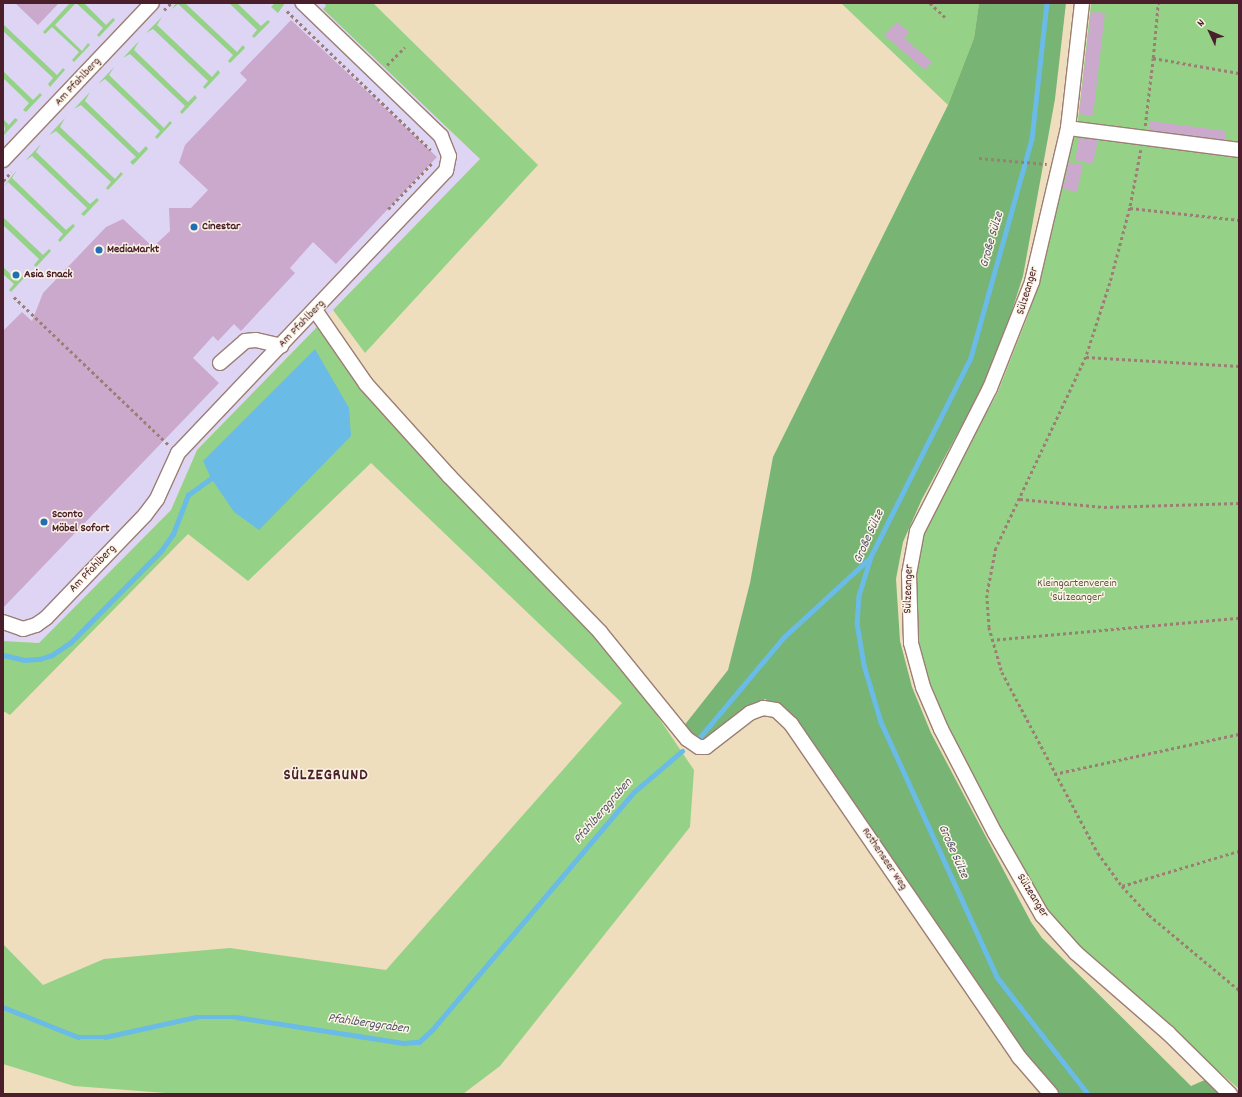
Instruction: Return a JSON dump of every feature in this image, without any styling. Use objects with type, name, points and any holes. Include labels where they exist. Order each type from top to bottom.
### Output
[{"type":"street","name":"Am Pfahlberg","points":[[3,160],[152,3]]},
{"type":"street","points":[[303,3],[444,139],[449,156],[448,166]]},
{"type":"street","name":"Sülzeanger","points":[[1082,3],[1068,128],[1032,282],[1023,312],[990,388],[917,531],[909,574],[911,643],[923,687],[941,729],[995,833],[1042,915],[1076,953],[1168,1033],[1230,1094]]},
{"type":"street","points":[[1068,128],[1239,150]]},
{"type":"street","name":"Am Pfahlberg","points":[[3,622],[23,629],[36,625],[46,618],[145,515],[157,499],[178,453],[440,179],[448,166]]},
{"type":"street","name":"Rothenseer Weg","points":[[315,310],[374,393],[449,476],[600,632],[688,740],[699,747],[706,747],[750,713],[763,708],[776,710],[792,724],[1019,1057],[1050,1094]]},
{"type":"street","points":[[220,363],[245,341],[256,340],[281,346]]},
{"type":"path","points":[[930,3],[945,17]]},
{"type":"path","points":[[1158,3],[1143,138],[1130,208],[1110,283],[1086,357],[1020,500],[1001,534],[990,565],[987,600],[991,640],[1002,672],[1090,841],[1122,886],[1164,928],[1239,990]]},
{"type":"path","points":[[287,11],[448,166]]},
{"type":"path","points":[[378,75],[405,47]]},
{"type":"path","points":[[1153,58],[1239,73]]},
{"type":"path","points":[[979,158],[1044,164]]},
{"type":"path","points":[[1130,208],[1239,220]]},
{"type":"path","points":[[14,297],[178,453]]},
{"type":"path","points":[[1086,357],[1239,366]]},
{"type":"path","points":[[1020,500],[1104,507],[1239,504]]},
{"type":"path","points":[[991,640],[1239,618]]},
{"type":"path","points":[[1054,774],[1239,734]]},
{"type":"path","points":[[1122,886],[1239,851]]},
{"type":"shaded area","points":[[3,3],[324,3],[326,6],[323,9],[480,159],[197,450],[171,510],[39,643],[3,641]]},
{"type":"green space","points":[[70,3],[76,3],[55,25],[82,51],[88,43],[90,45],[74,62],[72,60],[79,52],[52,27],[45,34],[43,32]]},
{"type":"green space","points":[[76,3],[84,3],[106,25],[113,18],[115,20],[99,37],[97,35],[103,28]]},
{"type":"green space","points":[[176,3],[185,3],[237,52],[243,45],[245,48],[230,63],[228,61],[233,55],[178,4],[172,9]]},
{"type":"green space","points":[[229,3],[237,3],[261,26],[268,20],[270,22],[254,38],[252,36],[257,30]]},
{"type":"green space","points":[[275,3],[285,3],[278,13],[271,7]]},
{"type":"green space","points":[[324,3],[373,3],[538,165],[365,353],[333,310],[480,159],[323,9],[326,6]]},
{"type":"green space","points":[[841,3],[979,3],[974,38],[948,105]]},
{"type":"green space","points":[[979,3],[1066,3],[1055,99],[1023,276],[1010,317],[980,392],[922,499],[903,542],[896,579],[900,641],[912,687],[931,733],[1031,922],[1042,938],[1191,1086],[1207,1079],[1219,1094],[1057,1094],[1026,1058],[786,711],[765,699],[709,740],[702,742],[695,740],[683,727],[728,670],[750,583],[773,457],[948,105],[974,38]]},
{"type":"green space","name":"Kleingartenverein 'Sülzeanger'","points":[[1091,3],[1239,3],[1239,1089],[1079,950],[1055,923],[1032,888],[944,723],[928,686],[917,640],[915,575],[921,539],[959,462],[997,394],[1029,313],[1078,120]]},
{"type":"green space","points":[[162,17],[157,25],[212,77],[218,70],[220,73],[205,89],[203,87],[208,81],[153,29],[146,33]]},
{"type":"green space","points":[[3,24],[57,75],[63,68],[65,70],[50,87],[48,84],[53,78],[3,31]]},
{"type":"green space","points":[[139,41],[134,50],[188,102],[195,95],[197,98],[182,114],[180,112],[185,106],[130,54],[123,58]]},
{"type":"green space","points":[[114,67],[109,75],[164,128],[170,121],[172,123],[157,139],[155,137],[160,131],[105,79],[98,84]]},
{"type":"green space","points":[[3,71],[33,100],[40,93],[42,95],[26,112],[23,110],[29,103],[3,78]]},
{"type":"green space","points":[[90,92],[85,101],[139,153],[146,146],[148,149],[133,165],[130,162],[136,157],[81,105],[74,109]]},
{"type":"green space","points":[[15,118],[18,120],[3,136],[5,129],[3,119],[9,125]]},
{"type":"green space","points":[[65,118],[60,127],[115,179],[121,172],[123,174],[108,190],[106,188],[111,182],[56,131],[49,135]]},
{"type":"green space","points":[[41,144],[36,152],[90,204],[97,198],[99,200],[84,216],[81,214],[87,208],[32,156],[25,161]]},
{"type":"green space","points":[[17,170],[12,178],[66,230],[73,224],[75,226],[60,242],[58,240],[63,234],[8,182],[3,187]]},
{"type":"green space","points":[[3,217],[43,255],[49,249],[51,251],[36,267],[34,265],[39,259],[3,225]]},
{"type":"green space","points":[[3,267],[18,281],[24,274],[26,276],[11,292],[9,290],[14,284],[3,274]]},
{"type":"green space","points":[[317,327],[360,389],[610,654],[646,699],[694,770],[690,827],[500,1066],[463,1094],[179,1094],[74,1086],[3,1064],[3,944],[43,985],[104,959],[230,948],[386,970],[622,703],[371,463],[248,581],[188,534],[10,715],[3,711],[3,641],[39,643],[171,510],[197,450]]},
{"type":"water","points":[[315,349],[349,408],[351,436],[259,530],[234,512],[211,478],[203,461]]},
{"type":"building","points":[[15,3],[59,3],[38,25]]},
{"type":"building","points":[[1091,12],[1105,13],[1093,116],[1079,114]]},
{"type":"building","points":[[291,20],[437,157],[336,264],[313,242],[290,268],[295,273],[241,331],[234,324],[218,341],[213,336],[193,358],[219,383],[3,608],[3,331],[22,312],[32,321],[43,293],[106,227],[123,219],[153,247],[170,231],[169,208],[191,208],[208,190],[179,163],[185,145],[247,80],[240,73]]},
{"type":"building","points":[[897,22],[909,32],[904,38],[932,62],[925,70],[884,35]]},
{"type":"building","points":[[1150,121],[1226,131],[1225,140],[1149,130]]},
{"type":"building","points":[[1079,138],[1098,140],[1093,164],[1075,160]]},
{"type":"building","points":[[1069,162],[1083,165],[1077,192],[1063,189]]},
{"type":"waterway","name":"Große Sülze","points":[[1047,3],[1032,139],[971,358],[871,557],[859,596],[857,623],[864,665],[881,722],[997,977],[1088,1094]]},
{"type":"waterway","points":[[3,655],[24,660],[40,659],[52,655],[70,643],[161,551],[173,534],[188,495],[211,478]]},
{"type":"waterway","name":"Pfahlberggraben","points":[[700,737],[784,637],[870,558]]},
{"type":"waterway","name":"Pfahlberggraben","points":[[3,1007],[78,1037],[105,1037],[196,1017],[236,1017],[403,1043],[419,1042],[432,1030],[634,792],[682,751]]},
{"type":"place","name":"Cinestar","points":[[194,227]]},
{"type":"place","name":"MediaMarkt","points":[[99,250]]},
{"type":"place","name":"Asia Snack","points":[[16,275]]},
{"type":"place","name":"Sconto Möbel Sofort","points":[[44,522]]},
{"type":"district","name":"SÜLZEGRUND","points":[[326,776]]}]
